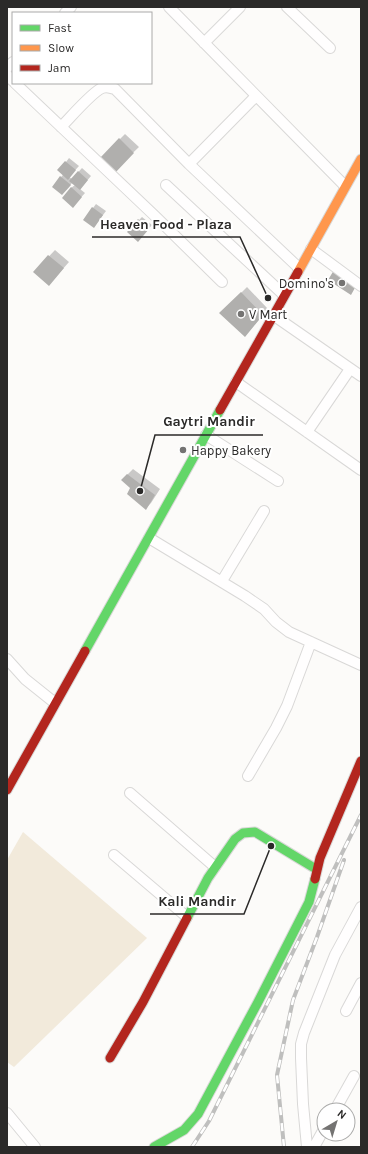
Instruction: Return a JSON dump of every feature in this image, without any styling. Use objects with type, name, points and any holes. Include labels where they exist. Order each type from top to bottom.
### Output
[{"type":"street","points":[[169,7],[345,186]]},
{"type":"street","points":[[204,43],[240,7]]},
{"type":"street","points":[[287,7],[330,48]]},
{"type":"street","points":[[16,84],[222,282]]},
{"type":"street","points":[[61,127],[102,88],[107,87],[114,90],[189,164],[299,268]]},
{"type":"street","points":[[189,164],[256,96]]},
{"type":"street","points":[[7,790],[361,159]]},
{"type":"street","points":[[166,185],[284,295]]},
{"type":"street","points":[[311,249],[361,286]]},
{"type":"street","points":[[273,315],[361,376]]},
{"type":"street","points":[[307,432],[350,369]]},
{"type":"street","points":[[236,382],[361,470]]},
{"type":"street","points":[[206,435],[278,482]]},
{"type":"street","points":[[222,581],[264,511]]},
{"type":"street","points":[[149,538],[222,581],[264,609],[282,627],[361,665]]},
{"type":"street","points":[[248,776],[284,712],[311,642]]},
{"type":"street","points":[[7,659],[25,679],[55,703]]},
{"type":"street","points":[[154,1147],[184,1130],[198,1114],[258,1002],[309,902],[314,889],[316,869],[320,858],[361,761]]},
{"type":"street","points":[[130,793],[215,867]]},
{"type":"street","points":[[110,1058],[144,1002],[208,878],[235,839],[243,833],[255,832],[316,869]]},
{"type":"street","points":[[114,855],[187,917]]},
{"type":"street","points":[[307,1147],[303,1104],[301,1044],[304,1033],[336,955],[357,923],[361,906]]},
{"type":"street","points":[[346,1011],[361,983]]},
{"type":"street","points":[[339,1102],[354,1076]]},
{"type":"street","points":[[7,1113],[34,1147]]},
{"type":"shaded area","points":[[23,832],[147,938],[14,1067],[7,1062],[7,860]]},
{"type":"building","points":[[119,138],[134,153],[115,173],[100,158]]},
{"type":"building","points":[[65,161],[76,170],[68,180],[57,170]]},
{"type":"building","points":[[78,171],[88,180],[80,190],[69,181]]},
{"type":"building","points":[[60,176],[71,185],[62,195],[52,187]]},
{"type":"building","points":[[71,187],[82,197],[73,208],[62,198]]},
{"type":"building","points":[[92,207],[103,215],[94,228],[83,220]]},
{"type":"building","points":[[138,219],[149,229],[138,242],[127,232]]},
{"type":"building","points":[[48,255],[64,268],[49,286],[33,272]]},
{"type":"building","name":"Domino's","points":[[334,270],[356,286],[351,295],[328,280]]},
{"type":"building","name":"V Mart","points":[[241,292],[263,315],[245,337],[219,313]]},
{"type":"building","points":[[127,474],[155,495],[146,510],[127,494],[130,488],[121,480]]},
{"type":"railway","points":[[192,1147],[209,1121],[361,815]]},
{"type":"railway","points":[[284,1147],[277,1075],[293,1000],[344,860]]},
{"type":"traffic: fast","points":[[85,651],[220,410]]},
{"type":"traffic: fast","points":[[187,918],[208,878],[235,839],[243,833],[255,832],[316,869]]},
{"type":"traffic: fast","points":[[154,1147],[184,1130],[198,1114],[258,1002],[309,902],[315,879]]},
{"type":"traffic: slow","points":[[298,272],[361,159]]},
{"type":"traffic: jam","points":[[220,410],[298,272]]},
{"type":"traffic: jam","points":[[7,790],[85,651]]},
{"type":"traffic: jam","points":[[315,879],[320,858],[361,761]]},
{"type":"traffic: jam","points":[[110,1058],[143,1002],[187,918]]},
{"type":"place","name":"Domino's","points":[[342,283]]},
{"type":"place","name":"Heaven Food - Plaza","points":[[268,298]]},
{"type":"place","name":"V Mart","points":[[241,314]]},
{"type":"place","name":"Happy Bakery","points":[[183,450]]},
{"type":"place","name":"Gaytri Mandir","points":[[140,491]]},
{"type":"place","name":"Kali Mandir","points":[[271,846]]}]
